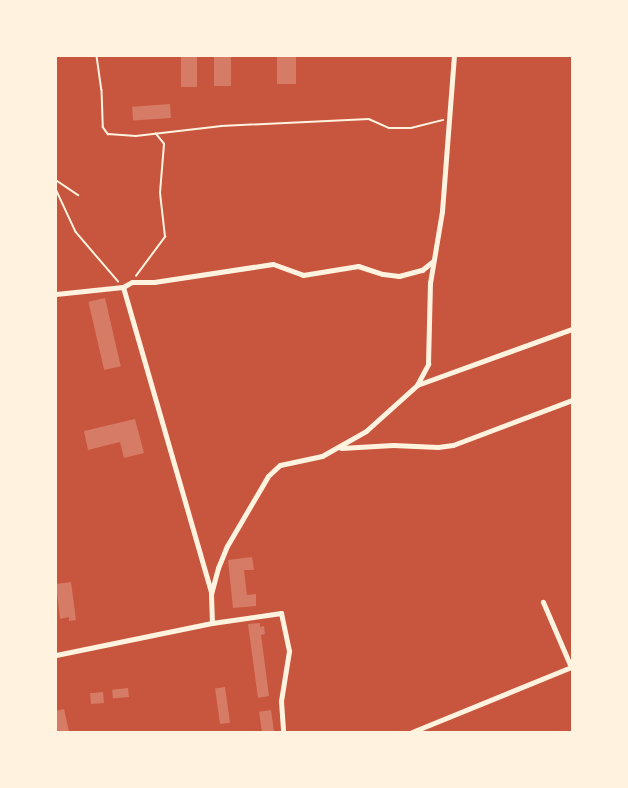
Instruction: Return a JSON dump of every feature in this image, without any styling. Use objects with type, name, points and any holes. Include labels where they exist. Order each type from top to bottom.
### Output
[{"type":"street","points":[[211,594],[227,546],[268,476],[280,465],[322,456],[366,431],[417,385],[428,364],[429,305],[433,261],[442,211],[454,56]]},
{"type":"street","points":[[56,294],[123,287],[132,282],[154,282],[273,264],[303,274],[358,266],[399,276],[422,270],[433,261]]},
{"type":"street","points":[[123,287],[211,594],[212,623]]},
{"type":"street","points":[[417,385],[573,329]]},
{"type":"street","points":[[339,448],[453,445],[573,400]]},
{"type":"street","points":[[412,732],[571,667],[543,602]]},
{"type":"street","points":[[56,655],[212,623],[281,613],[289,651],[281,701],[283,732]]},
{"type":"path","points":[[98,56],[103,127],[108,134],[369,119],[389,128],[411,128],[450,117]]},
{"type":"path","points":[[132,282],[165,237],[160,193],[164,144],[156,133]]},
{"type":"path","points":[[56,180],[78,195]]},
{"type":"path","points":[[56,189],[76,232],[123,287]]},
{"type":"building","points":[[181,56],[197,56],[197,87],[181,87]]},
{"type":"building","points":[[214,56],[231,56],[231,86],[214,86]]},
{"type":"building","points":[[277,56],[296,56],[296,84],[277,84]]},
{"type":"building","points":[[170,104],[171,118],[133,121],[132,107]]},
{"type":"building","points":[[105,298],[121,366],[104,370],[88,302]]},
{"type":"building","points":[[135,419],[144,453],[124,458],[120,442],[88,450],[84,431]]},
{"type":"building","points":[[252,557],[254,570],[244,570],[247,595],[256,594],[256,606],[233,608],[228,560]]},
{"type":"building","points":[[71,582],[76,620],[69,621],[69,617],[60,619],[56,584]]},
{"type":"building","points":[[260,623],[260,627],[264,626],[265,634],[261,635],[269,696],[258,698],[248,624]]},
{"type":"building","points":[[225,687],[230,723],[220,724],[215,688]]},
{"type":"building","points":[[128,688],[129,697],[113,699],[112,690]]},
{"type":"building","points":[[103,692],[104,703],[91,704],[90,693]]},
{"type":"building","points":[[64,709],[69,732],[56,732],[56,711]]},
{"type":"building","points":[[271,710],[274,732],[262,732],[259,712]]}]
